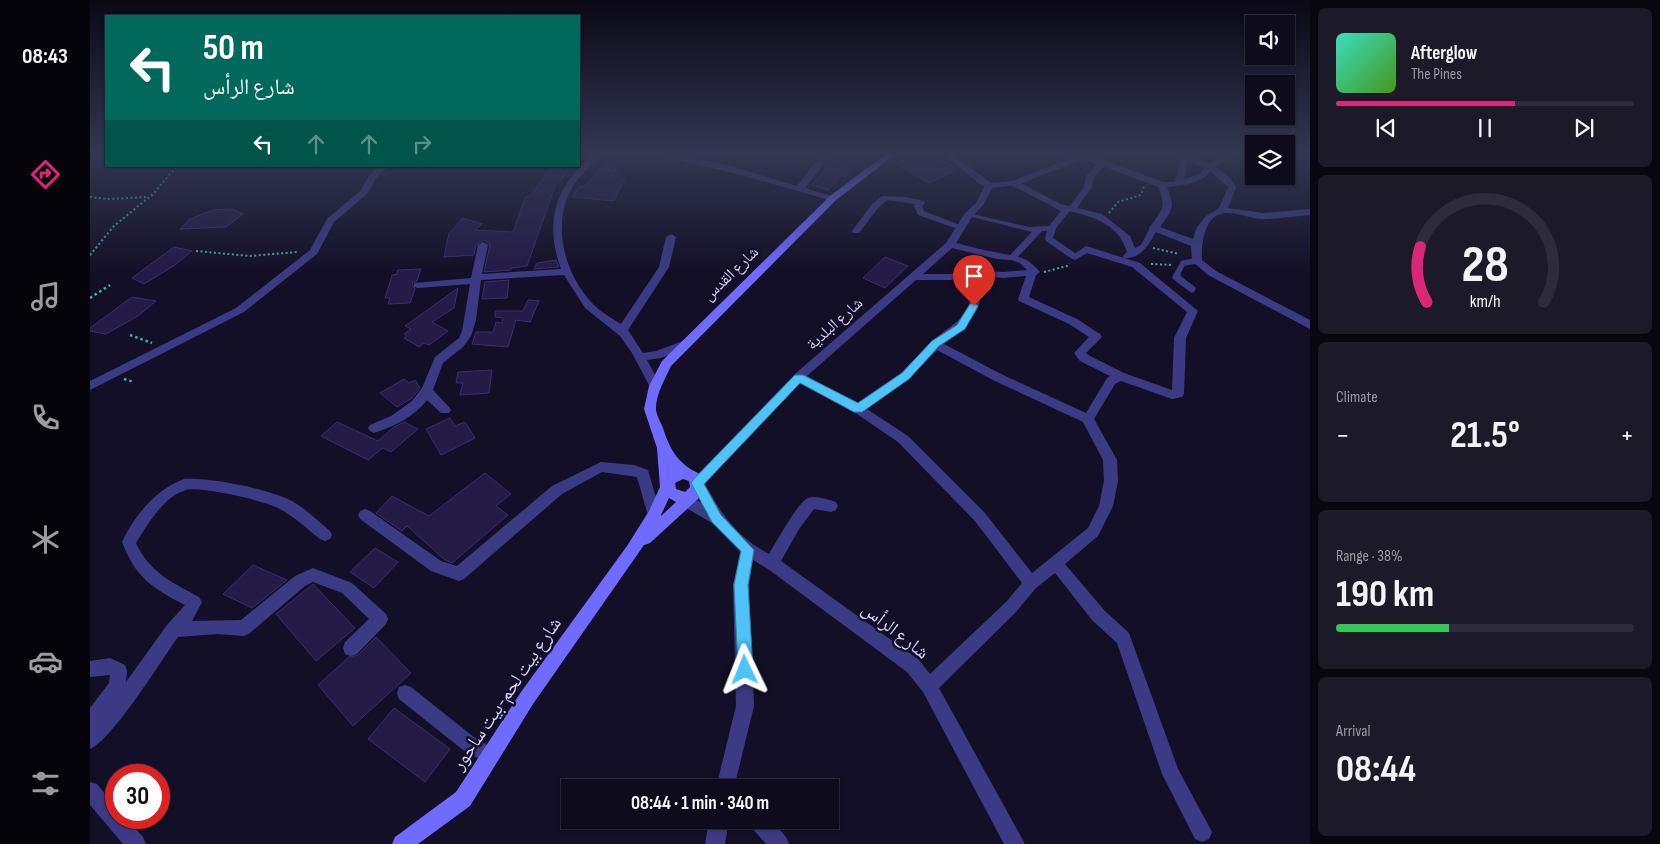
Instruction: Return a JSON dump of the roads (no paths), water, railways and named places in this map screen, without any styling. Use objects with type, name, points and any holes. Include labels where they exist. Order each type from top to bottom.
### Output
[{"type":"main road","name":"شارع القدس","points":[[690,494],[690,475],[684,473],[671,462],[663,448],[650,409],[655,386],[666,364],[683,344],[839,193]]},
{"type":"main road","name":"شارع القدس","points":[[663,448],[667,487]]},
{"type":"main road","points":[[684,473],[672,477],[667,487],[669,492],[690,494]]},
{"type":"main road","name":"شارع بيت لحم-بيت ساحور","points":[[402,844],[463,799],[527,698],[632,551],[654,515],[667,487]]},
{"type":"main road","name":"شارع بيت لحم-بيت ساحور","points":[[632,551],[690,494]]},
{"type":"street","points":[[90,386],[240,310],[314,252],[330,221],[362,193]]},
{"type":"street","points":[[565,193],[561,202],[557,226],[559,251],[566,272],[590,308],[622,331],[641,357],[655,386]]},
{"type":"street","points":[[818,193],[833,198]]},
{"type":"street","name":"شارع البلدية","points":[[690,494],[799,377],[950,245],[968,215],[980,204],[985,193]]},
{"type":"street","points":[[1036,193],[1062,206],[1099,216],[1127,238],[1127,256]]},
{"type":"street","points":[[1073,208],[1083,193]]},
{"type":"street","points":[[1127,256],[1144,247],[1154,228],[1168,212],[1169,201],[1166,193]]},
{"type":"street","points":[[1229,193],[1222,210],[1209,218],[1197,240],[1197,261],[1212,273],[1310,325]]},
{"type":"street","points":[[856,231],[874,206],[885,198],[906,199],[921,203],[918,206],[921,213],[960,227]]},
{"type":"street","points":[[1034,272],[1023,299],[1052,310],[1092,331],[1096,337],[1080,353],[1084,358],[1120,376],[1172,395],[1178,394],[1180,338],[1193,311],[1127,256],[1086,249],[1075,257],[1049,239],[1052,228],[1065,213],[1066,210],[1062,206]]},
{"type":"street","points":[[1222,210],[1263,216],[1310,212]]},
{"type":"street","points":[[968,215],[1020,228],[1052,228]]},
{"type":"street","points":[[1154,228],[1197,240]]},
{"type":"street","points":[[1014,257],[1040,229]]},
{"type":"street","points":[[622,331],[664,267],[671,237]]},
{"type":"street","points":[[374,428],[404,415],[427,392],[439,361],[464,340],[468,332],[475,279],[483,245]]},
{"type":"street","points":[[950,245],[997,256],[1014,257],[1023,261],[1034,272]]},
{"type":"street","points":[[418,284],[566,272]]},
{"type":"street","points":[[915,277],[950,277],[975,274],[1004,275],[1034,272]]},
{"type":"street","points":[[858,409],[905,376],[936,344],[966,322],[979,291],[975,274]]},
{"type":"street","points":[[641,357],[657,355],[683,344]]},
{"type":"street","points":[[928,686],[1011,607],[1031,583],[1054,562],[1093,532],[1106,506],[1111,481],[1110,460],[1088,420],[998,377],[936,344]]},
{"type":"street","points":[[1088,420],[1111,381],[1120,376]]},
{"type":"street","points":[[799,377],[858,409],[903,439],[980,517],[1031,583]]},
{"type":"street","points":[[427,392],[445,410]]},
{"type":"street","points":[[364,515],[436,566],[459,574],[558,490],[601,467],[634,470],[643,474],[654,515]]},
{"type":"street","points":[[90,740],[112,717],[173,630],[192,611],[194,602],[149,577],[136,558],[129,542],[148,511],[164,496],[186,484],[255,494],[280,501],[325,535]]},
{"type":"street","name":"شارع الرأس","points":[[690,494],[748,550],[772,563],[913,666],[928,686],[1015,844]]},
{"type":"street","name":"شارع الرأس","points":[[690,494],[716,519]]},
{"type":"street","points":[[772,563],[794,525],[811,503],[831,506]]},
{"type":"street","points":[[727,779],[745,706],[741,585],[748,550]]},
{"type":"street","points":[[1054,562],[1098,614],[1123,638],[1171,774],[1202,832]]},
{"type":"street","points":[[173,630],[206,629],[225,624],[244,628],[300,581],[313,575],[347,588],[380,620],[351,648]]},
{"type":"street","points":[[90,668],[110,666],[119,672],[118,686],[90,722]]},
{"type":"street","points":[[405,693],[469,744],[490,756]]},
{"type":"street","points":[[90,791],[136,844]]},
{"type":"street","points":[[715,844],[718,829]]},
{"type":"street","points":[[766,829],[779,844]]},
{"type":"lane","points":[[1192,289],[1176,277],[1181,264],[1188,260],[1197,261]]}]
